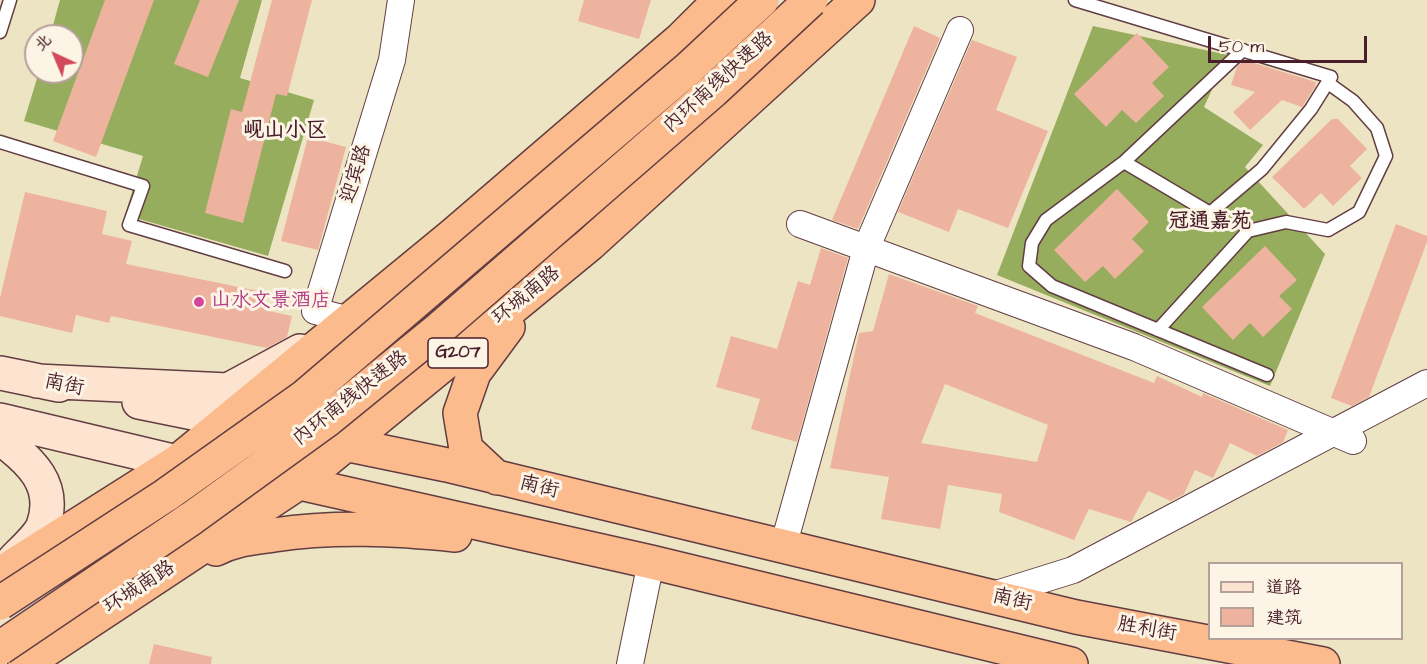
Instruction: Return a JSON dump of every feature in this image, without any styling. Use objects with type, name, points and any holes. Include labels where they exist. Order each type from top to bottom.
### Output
[{"type":"highway","points":[[2,573],[177,462],[343,326],[681,39],[720,0]]},
{"type":"highway","name":"内环南线快速路","points":[[0,603],[166,495],[304,397],[689,68],[762,0]]},
{"type":"highway","name":"内环南线快速路","points":[[0,648],[192,518],[327,422],[439,329],[713,91],[811,0]]},
{"type":"highway","name":"环城南路","points":[[25,664],[300,482],[590,244],[858,0]]},
{"type":"highway","points":[[497,478],[466,449],[460,413],[474,373],[535,289]]},
{"type":"highway","name":"南街","points":[[228,420],[497,478],[1076,616]]},
{"type":"highway","points":[[177,462],[300,482],[651,562],[1064,663]]},
{"type":"highway","points":[[105,611],[231,541],[314,529],[382,528],[574,545]]},
{"type":"highway","name":"胜利街","points":[[1076,616],[1323,664]]},
{"type":"main road","points":[[37,381],[228,390],[343,326]]},
{"type":"main road","name":"南街","points":[[0,373],[228,420]]},
{"type":"main road","points":[[0,420],[177,462]]},
{"type":"main road","points":[[0,438],[28,459],[48,492],[43,527],[2,573]]},
{"type":"street","name":"迎宾路","points":[[343,326],[315,311],[392,60],[400,0]]},
{"type":"street","points":[[783,547],[866,249],[960,30]]},
{"type":"street","points":[[800,224],[1134,347],[1342,437]]},
{"type":"street","points":[[990,596],[1073,570],[1342,437],[1427,383]]},
{"type":"street","points":[[630,664],[651,562]]},
{"type":"lane","points":[[0,32],[10,0]]},
{"type":"lane","points":[[1075,0],[1332,77],[1311,109],[1262,169],[1210,213],[1124,162]]},
{"type":"lane","points":[[1244,50],[1124,162],[1046,220],[1032,243],[1029,266],[1052,286],[1267,375]]},
{"type":"lane","points":[[1158,330],[1248,231],[1286,222],[1328,230],[1359,212],[1386,156],[1377,128],[1353,101],[1328,83]]},
{"type":"lane","points":[[0,142],[143,186],[129,225],[285,271]]},
{"type":"green space","points":[[60,0],[262,0],[240,78],[314,100],[268,256],[125,215],[143,156],[24,121],[35,84],[84,84],[84,24],[53,24]]},
{"type":"green space","points":[[1093,26],[1228,55],[1204,107],[1263,145],[1245,167],[1325,254],[1270,386],[997,275]]},
{"type":"building","points":[[105,0],[154,0],[96,157],[53,141],[74,84],[84,84],[84,57]]},
{"type":"building","points":[[200,0],[239,0],[208,77],[174,64]]},
{"type":"building","points":[[272,0],[312,0],[287,96],[276,94],[243,223],[205,213],[231,109],[242,112]]},
{"type":"building","points":[[584,0],[651,0],[639,39],[578,21]]},
{"type":"building","points":[[914,26],[940,38],[858,229],[832,220]]},
{"type":"building","points":[[1137,33],[1169,67],[1152,83],[1164,96],[1136,123],[1122,110],[1106,127],[1074,94]]},
{"type":"building","points":[[972,40],[1017,57],[996,110],[1048,131],[1008,228],[958,209],[949,232],[898,212]]},
{"type":"building","points":[[1244,60],[1316,82],[1315,87],[1302,107],[1282,100],[1250,130],[1233,112],[1255,92],[1231,85],[1237,67]]},
{"type":"building","points":[[1332,119],[1338,119],[1367,149],[1350,166],[1362,178],[1333,206],[1321,193],[1304,209],[1272,177]]},
{"type":"building","points":[[308,137],[346,147],[318,250],[281,241]]},
{"type":"building","points":[[1117,189],[1149,222],[1132,239],[1144,251],[1115,279],[1103,266],[1085,282],[1054,250]]},
{"type":"building","points":[[25,192],[107,211],[102,234],[132,241],[126,264],[268,293],[264,310],[292,316],[287,337],[267,348],[111,316],[109,323],[76,315],[72,333],[0,316],[0,298]]},
{"type":"building","points":[[1396,224],[1427,236],[1427,242],[1369,397],[1352,406],[1331,398]]},
{"type":"building","points":[[1265,246],[1297,280],[1279,296],[1292,309],[1263,337],[1250,323],[1233,340],[1202,307]]},
{"type":"building","points":[[821,248],[848,258],[797,442],[751,429],[760,399],[716,387],[731,336],[777,349],[798,281],[810,285]]},
{"type":"building","points":[[889,274],[978,306],[975,313],[1154,383],[1157,376],[1202,397],[1203,393],[1288,430],[1283,442],[1257,456],[1230,443],[1213,478],[1195,470],[1184,494],[1171,501],[1148,491],[1131,522],[1089,509],[1074,540],[999,512],[1002,494],[948,485],[940,529],[881,519],[889,477],[830,468],[859,333],[873,331]],"holes":[[[945,384],[1048,425],[1037,462],[921,443]]]},
{"type":"building","points":[[154,644],[212,657],[211,664],[149,664]]},
{"type":"place","name":"山水文景酒店","points":[[199,302]]},
{"type":"district","name":"岘山小区","points":[[285,132]]},
{"type":"district","name":"冠通嘉苑","points":[[1210,223]]}]
